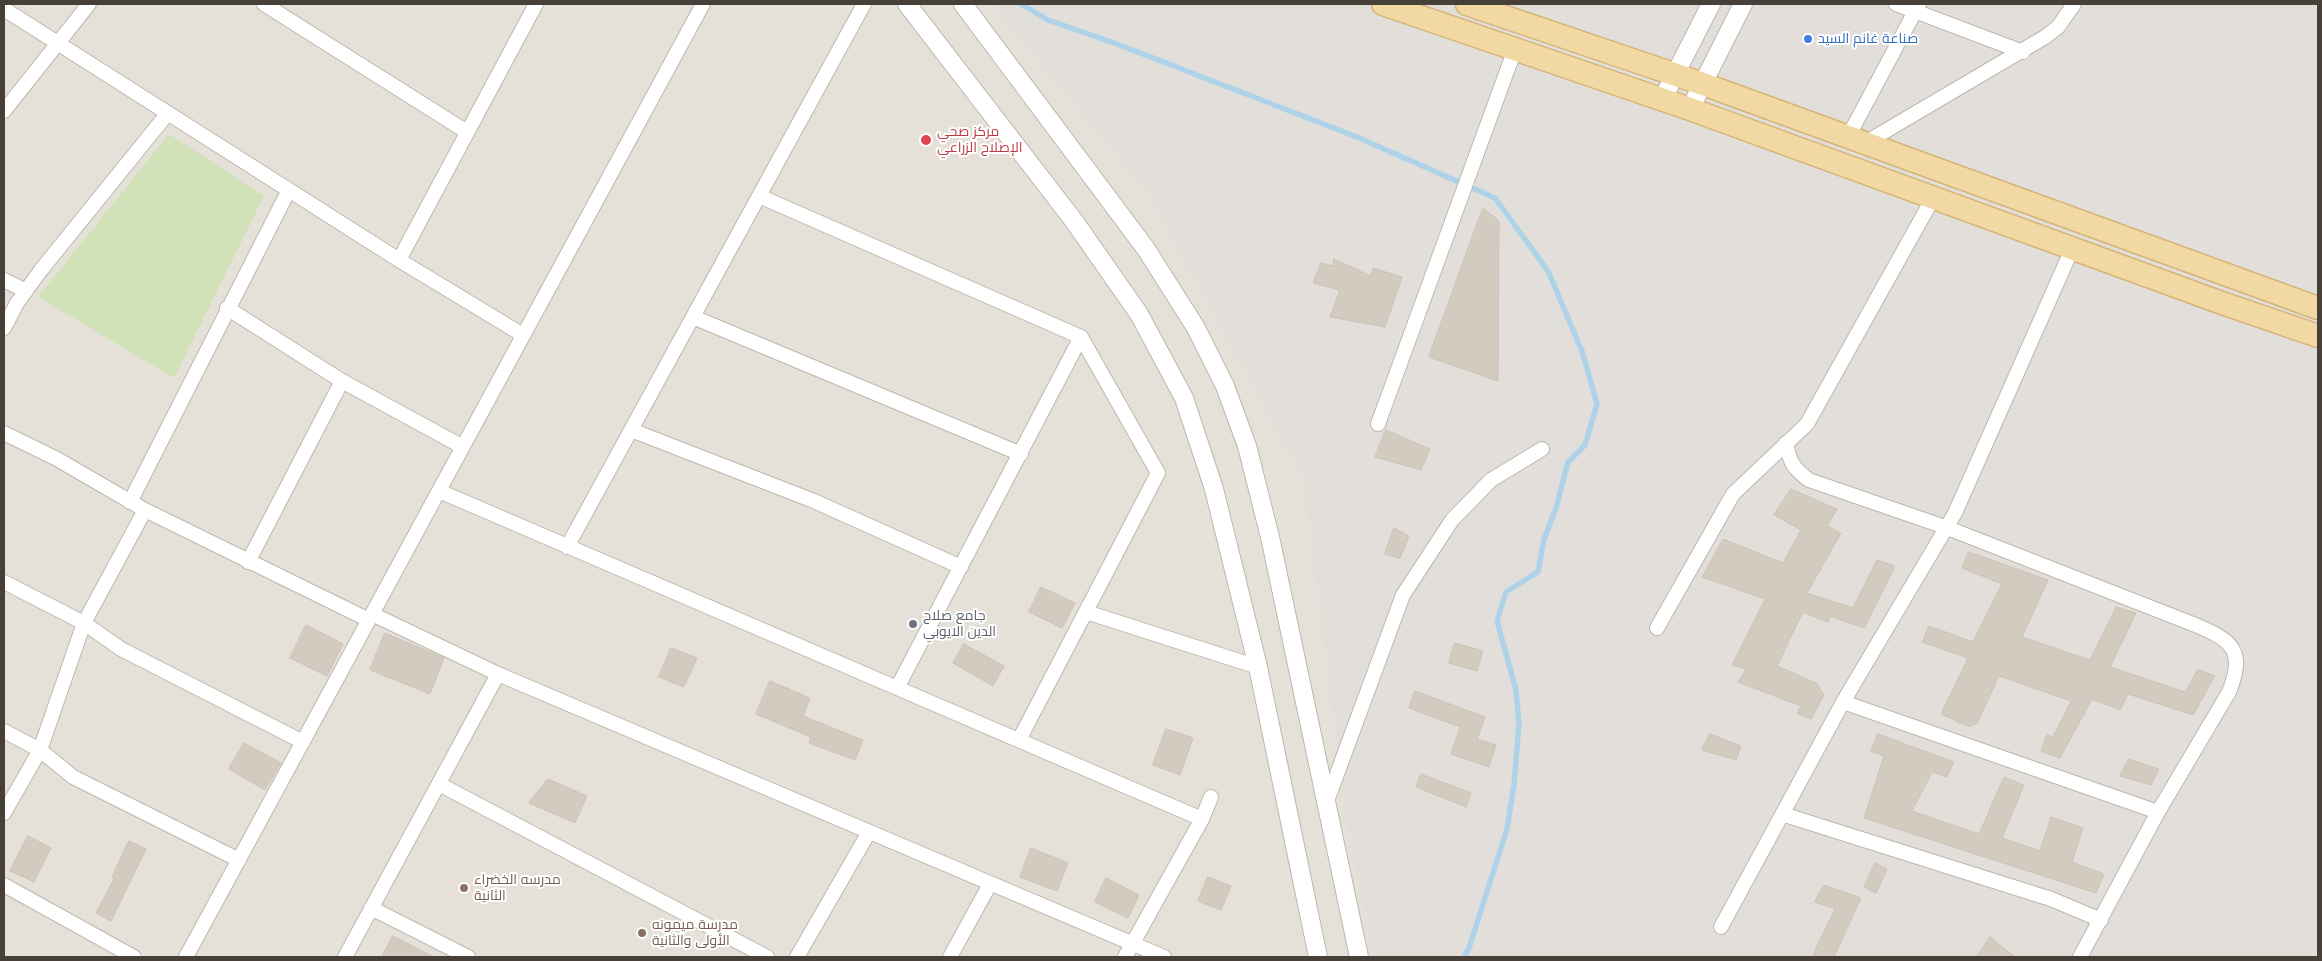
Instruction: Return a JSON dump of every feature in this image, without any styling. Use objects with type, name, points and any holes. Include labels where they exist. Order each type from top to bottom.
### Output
[{"type":"main road","points":[[1383,4],[1662,100],[2318,336]]},
{"type":"main road","points":[[1467,4],[1703,84],[2318,308]]},
{"type":"street","points":[[4,111],[89,4]]},
{"type":"street","points":[[264,4],[467,132]]},
{"type":"street","points":[[399,260],[536,4]]},
{"type":"street","points":[[186,957],[703,4]]},
{"type":"street","points":[[567,547],[864,4]]},
{"type":"street","points":[[907,4],[1074,221],[1139,314],[1184,398],[1214,489],[1258,667],[1318,957]]},
{"type":"street","points":[[963,4],[1146,249],[1196,328],[1225,386],[1247,446],[1270,537],[1359,957]]},
{"type":"street","points":[[1662,100],[1711,4]]},
{"type":"street","points":[[1690,110],[1743,4]]},
{"type":"street","points":[[1896,4],[1917,7],[2023,52]]},
{"type":"street","points":[[1856,140],[2023,52],[2058,27],[2074,4]]},
{"type":"street","points":[[1856,140],[1917,7]]},
{"type":"street","points":[[4,9],[399,260],[523,335]]},
{"type":"street","points":[[1378,424],[1515,49]]},
{"type":"street","points":[[4,328],[26,291],[168,113]]},
{"type":"street","points":[[130,502],[227,308],[289,190]]},
{"type":"street","points":[[759,196],[1081,337],[1158,473],[1019,740]]},
{"type":"street","points":[[1657,628],[1733,494],[1807,424],[1932,198]]},
{"type":"street","points":[[1721,927],[1843,702],[1955,512],[2072,249]]},
{"type":"street","points":[[4,280],[26,291]]},
{"type":"street","points":[[227,308],[342,381],[462,447]]},
{"type":"street","points":[[693,316],[1021,454]]},
{"type":"street","points":[[897,688],[1081,337]]},
{"type":"street","points":[[248,562],[342,381]]},
{"type":"street","points":[[631,430],[814,501],[961,567]]},
{"type":"street","points":[[4,433],[57,459],[145,510],[248,562],[498,674],[1164,957]]},
{"type":"street","points":[[1786,443],[1790,461],[1797,471],[1809,480],[1945,527],[2214,632],[2231,646],[2237,659],[2237,672],[2229,692],[2158,812],[2080,957]]},
{"type":"street","points":[[1327,802],[1403,595],[1452,520],[1490,480],[1542,449]]},
{"type":"street","points":[[439,491],[1202,819]]},
{"type":"street","points":[[4,812],[40,750],[84,623],[145,510]]},
{"type":"street","points":[[4,582],[84,623],[121,649],[303,742]]},
{"type":"street","points":[[1086,612],[1258,667]]},
{"type":"street","points":[[344,957],[498,674]]},
{"type":"street","points":[[1843,702],[2158,812]]},
{"type":"street","points":[[4,732],[40,750],[73,777],[239,860]]},
{"type":"street","points":[[439,784],[767,957]]},
{"type":"street","points":[[1125,957],[1202,819],[1211,797]]},
{"type":"street","points":[[1782,814],[2051,899],[2101,920]]},
{"type":"street","points":[[797,957],[869,832]]},
{"type":"street","points":[[950,957],[990,884]]},
{"type":"street","points":[[4,885],[134,957]]},
{"type":"street","points":[[371,908],[468,957]]},
{"type":"shaded area","points":[[4,4],[2318,4],[2318,957],[4,957]]},
{"type":"shaded area","points":[[991,4],[2318,4],[2318,957],[1373,957],[1346,817],[1303,479],[1147,192]]},
{"type":"green space","points":[[169,134],[264,196],[174,378],[38,297]]},
{"type":"building","points":[[1483,208],[1499,221],[1498,381],[1429,357]]},
{"type":"building","points":[[1334,259],[1371,276],[1373,268],[1402,277],[1385,327],[1330,317],[1340,290],[1313,283],[1321,263],[1333,266]]},
{"type":"building","points":[[1386,430],[1430,449],[1421,470],[1375,457]]},
{"type":"building","points":[[1791,489],[1837,509],[1827,526],[1841,533],[1807,593],[1853,608],[1877,560],[1895,566],[1864,628],[1830,616],[1828,622],[1803,612],[1777,666],[1816,683],[1824,695],[1811,719],[1797,713],[1801,706],[1738,682],[1746,669],[1732,665],[1765,599],[1702,577],[1723,539],[1783,563],[1801,530],[1774,515]]},
{"type":"building","points":[[1394,528],[1409,536],[1400,558],[1385,554]]},
{"type":"building","points":[[1969,552],[2048,580],[2022,637],[2090,660],[2116,607],[2136,613],[2110,667],[2185,692],[2198,669],[2215,676],[2193,715],[2128,694],[2120,710],[2092,699],[2060,758],[2041,751],[2047,735],[2053,737],[2071,701],[1999,676],[1977,723],[1969,727],[1941,714],[1968,658],[1922,642],[1929,626],[1973,642],[2002,584],[1962,568]]},
{"type":"building","points":[[1041,587],[1075,603],[1062,628],[1029,612]]},
{"type":"building","points":[[306,625],[343,644],[327,676],[290,658]]},
{"type":"building","points":[[385,633],[444,658],[430,694],[370,670]]},
{"type":"building","points":[[1455,643],[1483,651],[1477,671],[1449,663]]},
{"type":"building","points":[[964,644],[1004,666],[993,686],[953,663]]},
{"type":"building","points":[[671,648],[697,658],[684,687],[659,677]]},
{"type":"building","points":[[770,681],[810,698],[803,716],[863,740],[855,760],[809,743],[811,737],[756,714]]},
{"type":"building","points":[[1415,691],[1485,717],[1477,739],[1496,745],[1489,767],[1451,754],[1460,727],[1409,708]]},
{"type":"building","points":[[1166,729],[1193,738],[1180,775],[1153,765]]},
{"type":"building","points":[[1710,734],[1741,746],[1736,760],[1702,750]]},
{"type":"building","points":[[1878,734],[1954,762],[1947,777],[1932,772],[1912,811],[1979,834],[2004,777],[2024,785],[2002,838],[2040,851],[2051,817],[2083,828],[2072,862],[2104,874],[2096,893],[1864,818],[1884,756],[1871,751]]},
{"type":"building","points":[[244,743],[281,763],[265,790],[229,769]]},
{"type":"building","points":[[2129,759],[2159,769],[2151,785],[2120,776]]},
{"type":"building","points":[[1421,774],[1471,793],[1466,807],[1416,787]]},
{"type":"building","points":[[548,779],[587,796],[575,823],[529,803]]},
{"type":"building","points":[[28,836],[51,848],[34,882],[10,871]]},
{"type":"building","points":[[129,841],[146,849],[111,921],[96,913],[114,879],[112,878]]},
{"type":"building","points":[[1031,848],[1068,863],[1057,891],[1020,877]]},
{"type":"building","points":[[1875,863],[1887,869],[1876,893],[1864,887]]},
{"type":"building","points":[[1208,877],[1231,886],[1221,910],[1198,901]]},
{"type":"building","points":[[1106,878],[1139,895],[1128,918],[1095,902]]},
{"type":"building","points":[[1824,885],[1861,898],[1834,957],[1812,957],[1835,909],[1815,902]]},
{"type":"building","points":[[393,936],[434,957],[382,957]]},
{"type":"building","points":[[1990,937],[2015,957],[1977,957]]},
{"type":"waterway","points":[[1021,4],[1048,20],[1117,44],[1357,137],[1495,198],[1548,271],[1582,351],[1597,404],[1585,445],[1568,462],[1556,508],[1544,539],[1538,572],[1506,592],[1497,621],[1516,690],[1519,723],[1514,785],[1507,829],[1469,948],[1464,957]]},
{"type":"place","name":"صناعة غانم السيد","points":[[1808,39]]},
{"type":"place","name":"مركز صحي الإصلاح الزراعي","points":[[926,140]]},
{"type":"place","name":"جامع صلاح الدين الايوبي","points":[[913,624]]},
{"type":"place","name":"مدرسه الخضراء الثانية","points":[[464,888]]},
{"type":"place","name":"مدرسة ميمونه الأولى والثانية","points":[[642,933]]}]
